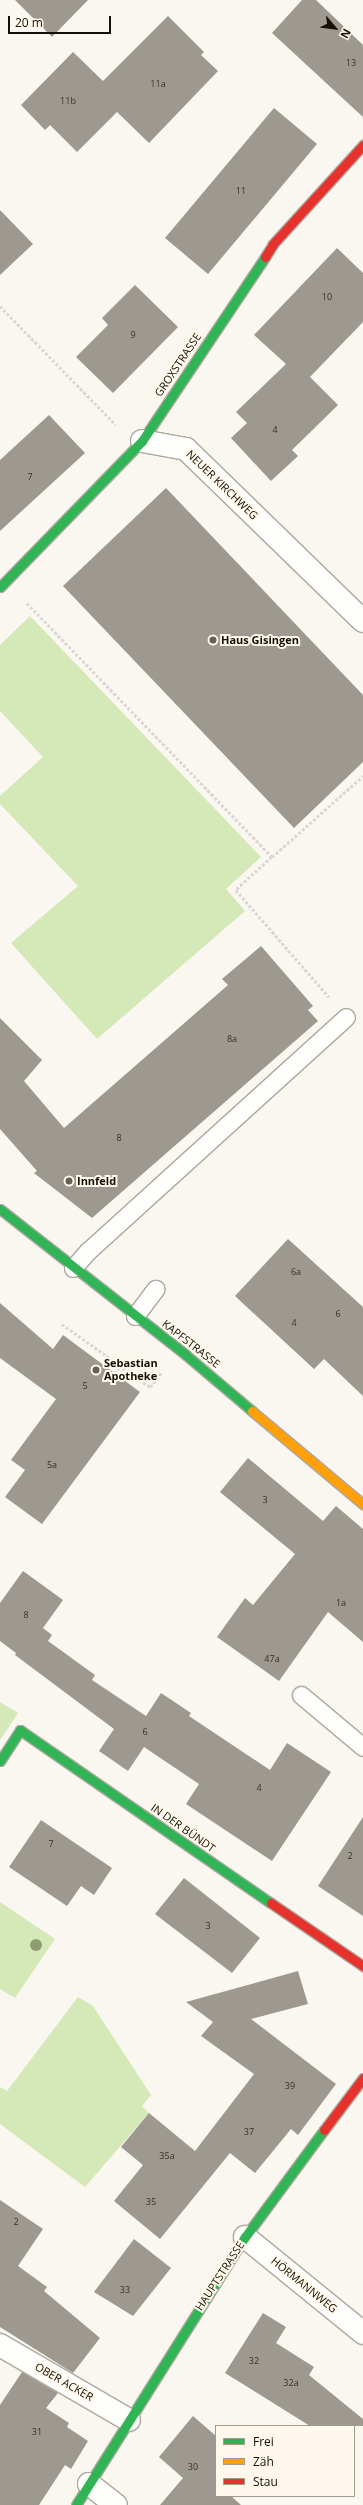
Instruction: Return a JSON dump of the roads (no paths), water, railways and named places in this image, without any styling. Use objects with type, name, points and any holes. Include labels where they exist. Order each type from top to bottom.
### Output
[{"type":"street","name":"GROXSTRASSE","points":[[2,581],[142,441],[273,244],[363,145]]},
{"type":"street","name":"NEUER KIRCHWEG","points":[[142,441],[186,449],[363,621]]},
{"type":"street","name":"KAPFSTRASSE","points":[[0,1209],[272,1425],[363,1504]]},
{"type":"street","name":"IN DER BÜNDT","points":[[0,1761],[20,1730],[363,1966]]},
{"type":"street","name":"HAUPTSTRASSE","points":[[76,2505],[246,2237],[363,2078]]},
{"type":"street","name":"HÖRMANNWEG","points":[[246,2237],[363,2333]]},
{"type":"street","name":"OBER ACKER","points":[[0,2345],[129,2420]]},
{"type":"street","points":[[90,2484],[116,2505]]},
{"type":"lane","points":[[73,1268],[88,1251],[346,1017]]},
{"type":"lane","points":[[135,1316],[155,1289]]},
{"type":"lane","points":[[301,1695],[363,1747]]},
{"type":"place","name":"Haus Gisingen","points":[[213,640]]},
{"type":"place","name":"Innfeld","points":[[69,1181]]},
{"type":"place","name":"Sebastian Apotheke","points":[[96,1370]]}]
